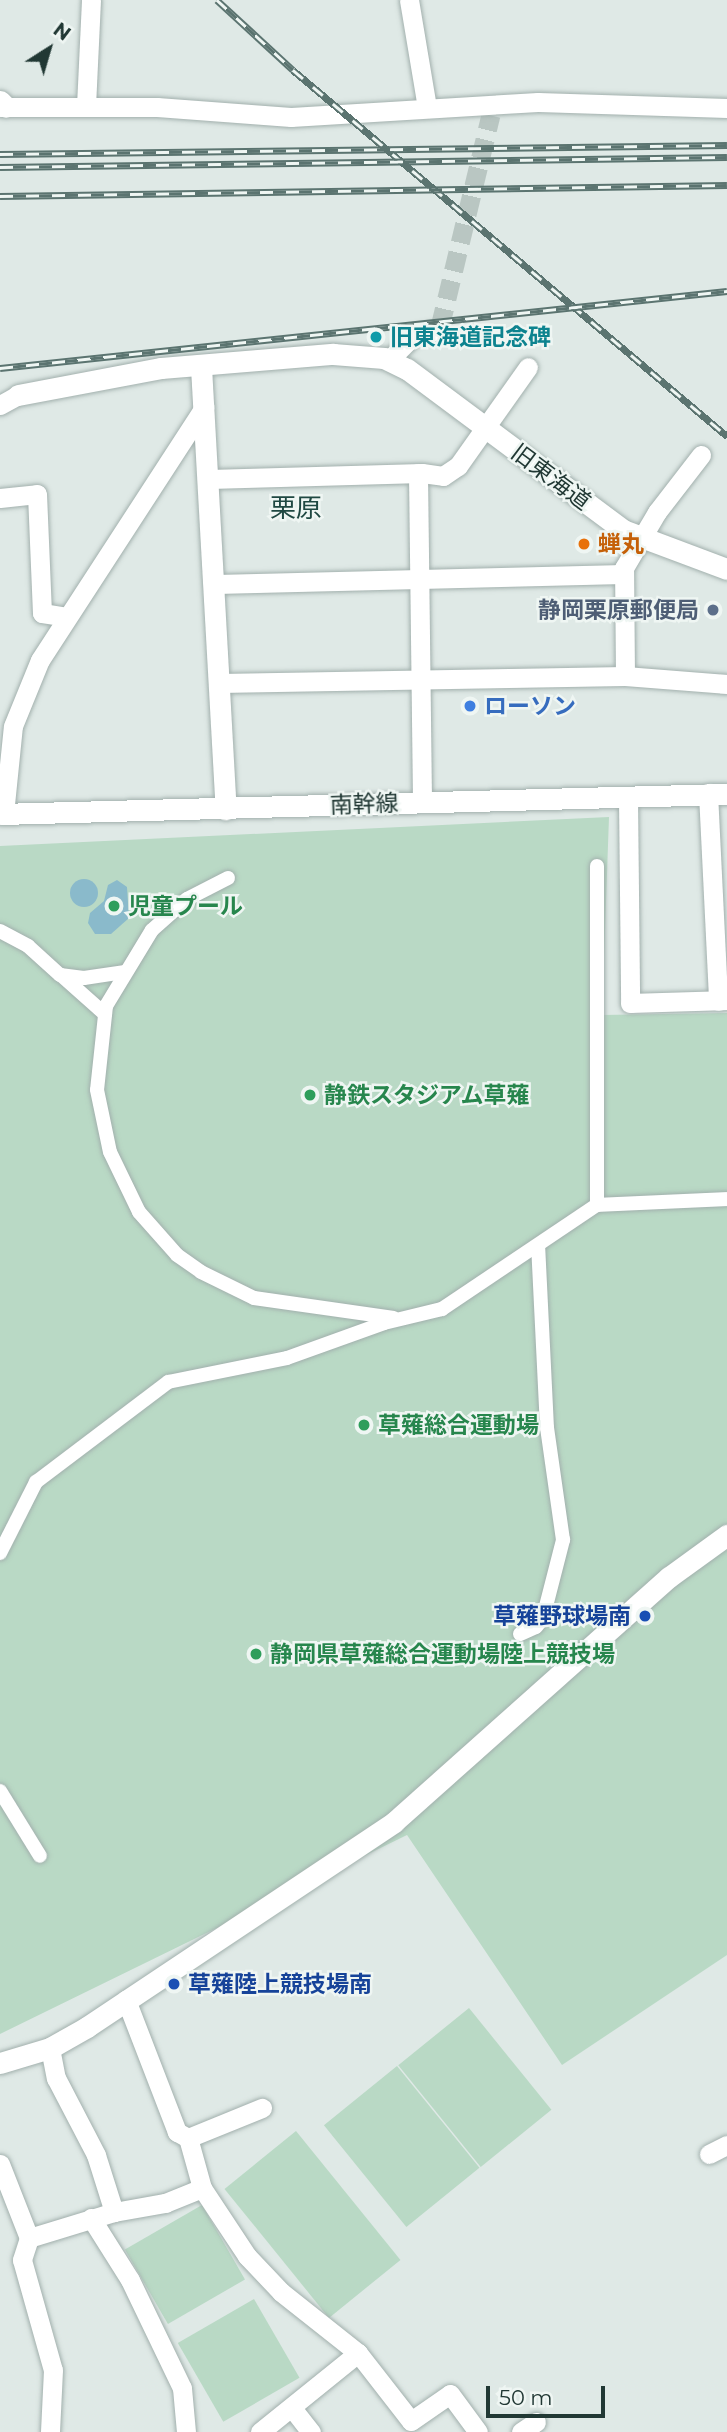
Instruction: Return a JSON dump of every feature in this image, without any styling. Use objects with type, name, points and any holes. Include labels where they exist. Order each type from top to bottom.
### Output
[{"type":"street","points":[[86,106],[91,0]]},
{"type":"street","points":[[409,0],[427,108]]},
{"type":"street","points":[[2,105],[86,106],[291,117],[427,108],[590,104],[727,108]]},
{"type":"street","points":[[491,115],[589,115],[590,104]]},
{"type":"street","points":[[5,399],[102,376],[332,354],[389,360],[414,335],[434,331]]},
{"type":"street","name":"旧東海道","points":[[389,360],[607,519],[640,538],[727,569]]},
{"type":"street","points":[[201,367],[226,809]]},
{"type":"street","points":[[209,480],[452,473],[528,367]]},
{"type":"street","points":[[2,814],[13,726],[40,660],[204,407]]},
{"type":"street","points":[[625,676],[624,574],[640,538],[701,455]]},
{"type":"street","points":[[418,473],[422,802]]},
{"type":"street","points":[[0,498],[37,494],[42,613],[67,618]]},
{"type":"street","points":[[215,584],[624,574]]},
{"type":"street","points":[[219,683],[625,676],[727,684]]},
{"type":"street","points":[[628,797],[630,1003],[723,1000],[718,793]]},
{"type":"street","name":"南幹線","points":[[2,814],[718,793]]},
{"type":"street","points":[[597,866],[597,1205]]},
{"type":"street","points":[[228,878],[203,888],[171,911],[124,972],[104,1014],[97,1090],[102,1120],[124,1184],[158,1236],[201,1272],[254,1298],[401,1319]]},
{"type":"street","points":[[0,932],[28,946],[104,1014]]},
{"type":"street","points":[[60,975],[84,978],[124,972]]},
{"type":"street","points":[[0,1553],[36,1482],[168,1382],[287,1358],[401,1319],[442,1309],[597,1205],[727,1199]]},
{"type":"street","points":[[520,1634],[536,1627],[543,1618],[563,1540],[547,1428],[538,1247]]},
{"type":"street","points":[[0,2063],[51,2048],[394,1822],[669,1577],[727,1535]]},
{"type":"street","points":[[0,1791],[40,1856]]},
{"type":"street","points":[[126,2000],[177,2132],[188,2137],[262,2108]]},
{"type":"street","points":[[51,2048],[56,2078],[96,2155],[114,2212]]},
{"type":"street","points":[[188,2137],[202,2188],[247,2256],[281,2292],[358,2353],[411,2421],[450,2394],[478,2432]]},
{"type":"street","points":[[0,2164],[29,2238],[22,2260],[53,2370],[50,2432]]},
{"type":"street","points":[[29,2238],[114,2212],[165,2203],[202,2188]]},
{"type":"street","points":[[92,2218],[130,2280],[182,2388],[186,2432]]},
{"type":"street","points":[[260,2432],[358,2353]]},
{"type":"street","points":[[292,2408],[311,2432]]},
{"type":"green space","name":"草薙総合運動場","points":[[609,817],[602,1015],[727,1013],[727,1955],[562,2065],[407,1835],[0,2034],[0,846]]},
{"type":"green space","points":[[469,2008],[551,2110],[481,2167],[398,2065]]},
{"type":"green space","points":[[397,2066],[479,2168],[406,2227],[324,2125]]},
{"type":"green space","points":[[296,2131],[400,2260],[329,2318],[225,2189]]},
{"type":"green space","points":[[202,2205],[245,2279],[168,2324],[125,2250]]},
{"type":"green space","points":[[254,2299],[299,2378],[223,2422],[178,2343]]},
{"type":"water","name":"児童プール","points":[[84,879],[94,883],[98,893],[94,903],[84,907],[74,903],[70,893],[74,883]]},
{"type":"water","name":"児童プール","points":[[117,880],[127,887],[129,918],[111,934],[95,934],[88,923],[90,913],[104,901],[108,885]]},
{"type":"tunnel","points":[[434,331],[440,327],[491,115]]},
{"type":"railway","points":[[217,0],[293,70],[727,436]]},
{"type":"railway","points":[[0,154],[727,145]]},
{"type":"railway","points":[[0,167],[727,157]]},
{"type":"railway","points":[[0,196],[727,185]]},
{"type":"railway","points":[[0,368],[727,291]]},
{"type":"place","name":"旧東海道記念碑","points":[[376,337]]},
{"type":"place","name":"蝉丸","points":[[584,544]]},
{"type":"place","name":"静岡栗原郵便局","points":[[713,610]]},
{"type":"place","name":"ローソン","points":[[470,706]]},
{"type":"place","name":"児童プール","points":[[114,906]]},
{"type":"place","name":"静鉄スタジアム草薙","points":[[310,1095]]},
{"type":"place","name":"草薙総合運動場","points":[[364,1425]]},
{"type":"place","name":"草薙野球場南","points":[[645,1616]]},
{"type":"place","name":"静岡県草薙総合運動場陸上競技場","points":[[256,1654]]},
{"type":"place","name":"草薙陸上競技場南","points":[[174,1984]]},
{"type":"district","name":"栗原","points":[[296,509]]}]
